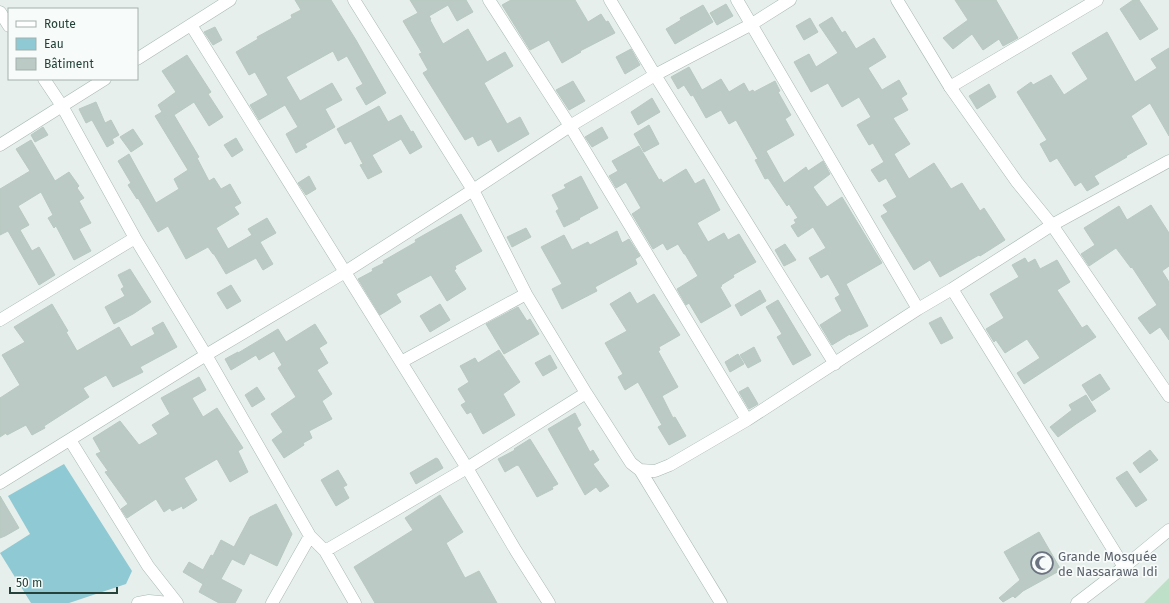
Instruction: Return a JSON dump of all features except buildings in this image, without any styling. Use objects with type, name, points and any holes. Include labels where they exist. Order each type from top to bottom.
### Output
[{"type":"street","points":[[138,58],[230,0]]},
{"type":"street","points":[[354,0],[473,190],[526,294],[586,393],[631,463],[640,470],[721,603]]},
{"type":"street","points":[[489,0],[570,126],[747,420]]},
{"type":"street","points":[[610,0],[834,364]]},
{"type":"street","points":[[737,0],[918,309]]},
{"type":"street","points":[[0,483],[206,355],[345,272],[570,126],[656,75],[752,24],[790,0]]},
{"type":"street","points":[[897,0],[950,87],[1017,182],[1052,225],[1169,396]]},
{"type":"street","points":[[950,87],[1098,0]]},
{"type":"street","points":[[0,12],[8,24]]},
{"type":"street","points":[[191,25],[467,468],[516,551],[549,603]]},
{"type":"street","points":[[45,80],[62,106],[136,238],[206,355],[310,536],[325,551],[355,603]]},
{"type":"street","points":[[0,145],[103,80]]},
{"type":"street","points":[[640,470],[655,471],[670,465],[747,420],[918,309],[1052,225],[1169,162]]},
{"type":"street","points":[[0,320],[136,238]]},
{"type":"street","points":[[952,289],[1124,567]]},
{"type":"street","points":[[401,362],[526,294]]},
{"type":"street","points":[[325,551],[467,468],[586,393]]},
{"type":"street","points":[[70,440],[148,566],[177,603]]},
{"type":"street","points":[[1077,603],[1169,530]]},
{"type":"street","points":[[272,603],[310,536]]},
{"type":"street","points":[[138,603],[149,601],[170,603]]},
{"type":"green space","points":[[1169,578],[1169,603],[1144,603]]},
{"type":"water","points":[[64,464],[132,571],[126,584],[69,603],[31,603],[0,553],[30,534],[8,496]]},
{"type":"place","name":"Grande Mosquée de Nassarawa Idi","points":[[1042,563]]}]
